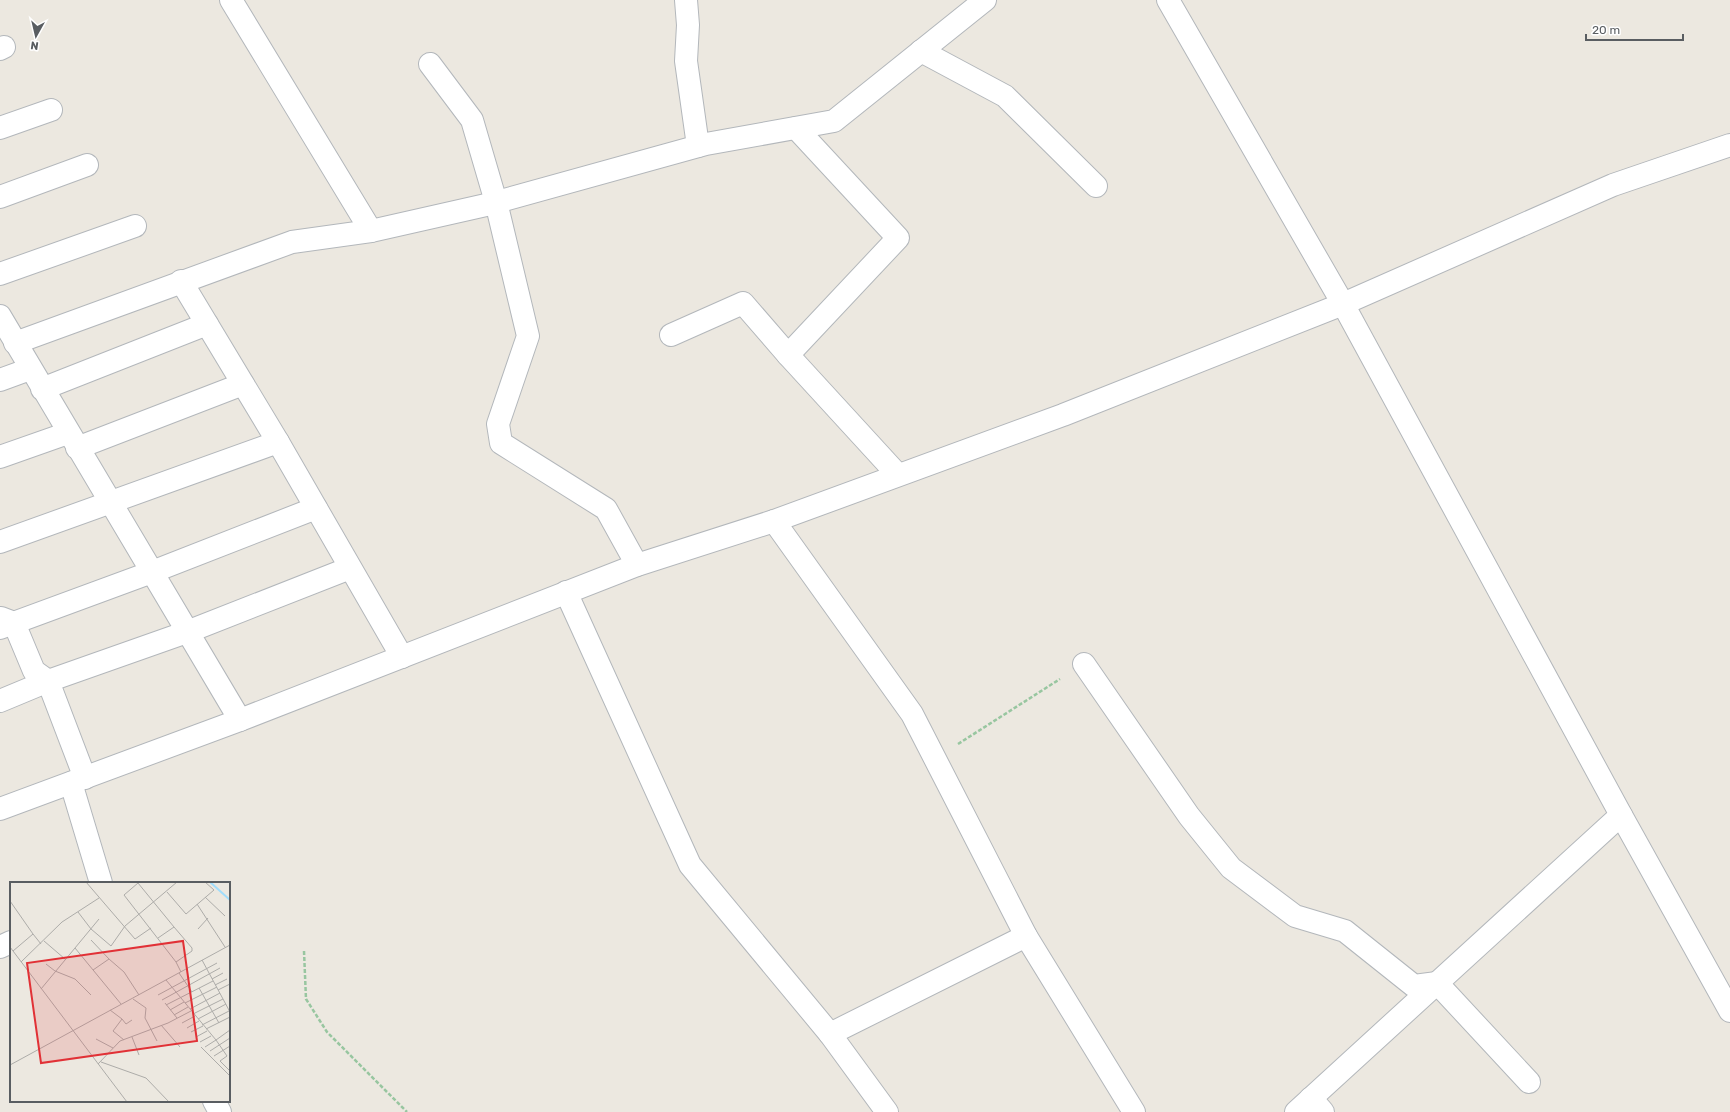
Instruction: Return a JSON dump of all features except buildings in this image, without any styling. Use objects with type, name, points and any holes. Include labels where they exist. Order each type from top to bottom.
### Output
[{"type":"street","points":[[231,0],[371,231]]},
{"type":"street","points":[[686,0],[688,25],[686,61],[698,146]]},
{"type":"street","points":[[14,343],[181,281],[292,242],[371,231],[496,202],[698,146],[834,122],[985,0]]},
{"type":"street","points":[[1168,0],[1343,304],[1621,815],[1730,1011]]},
{"type":"street","points":[[921,51],[1005,96],[1096,186]]},
{"type":"street","points":[[430,64],[472,120],[496,202],[528,336],[498,424],[501,442],[606,509],[637,565]]},
{"type":"street","points":[[0,128],[51,110]]},
{"type":"street","points":[[788,355],[898,238],[796,128]]},
{"type":"street","points":[[0,809],[240,720],[637,565],[774,521],[1063,415],[1343,304],[1613,185],[1730,145]]},
{"type":"street","points":[[0,197],[87,165]]},
{"type":"street","points":[[0,274],[135,226]]},
{"type":"street","points":[[181,281],[244,384],[402,657]]},
{"type":"street","points":[[671,335],[743,303],[898,476]]},
{"type":"street","points":[[0,316],[14,343],[240,720]]},
{"type":"street","points":[[42,389],[207,324]]},
{"type":"street","points":[[0,380],[30,369]]},
{"type":"street","points":[[0,457],[72,440],[244,384]]},
{"type":"street","points":[[0,542],[278,442]]},
{"type":"street","points":[[101,882],[78,780],[48,681],[34,671],[5,623],[152,572],[316,508]]},
{"type":"street","points":[[774,521],[912,714],[1026,936],[1134,1112]]},
{"type":"street","points":[[0,700],[48,681],[187,632],[350,568]]},
{"type":"street","points":[[566,592],[690,865],[830,1034],[887,1112]]},
{"type":"street","points":[[1084,664],[1189,816],[1231,868],[1295,916],[1345,931],[1414,986],[1438,983]]},
{"type":"street","points":[[1310,1107],[1438,983],[1621,815]]},
{"type":"street","points":[[830,1034],[1026,936]]},
{"type":"street","points":[[0,947],[10,942]]},
{"type":"street","points":[[1438,983],[1529,1082]]},
{"type":"street","points":[[215,1102],[220,1112]]},
{"type":"path","points":[[936,759],[1084,664]]},
{"type":"path","points":[[304,951],[306,999],[327,1032],[407,1112]]}]
